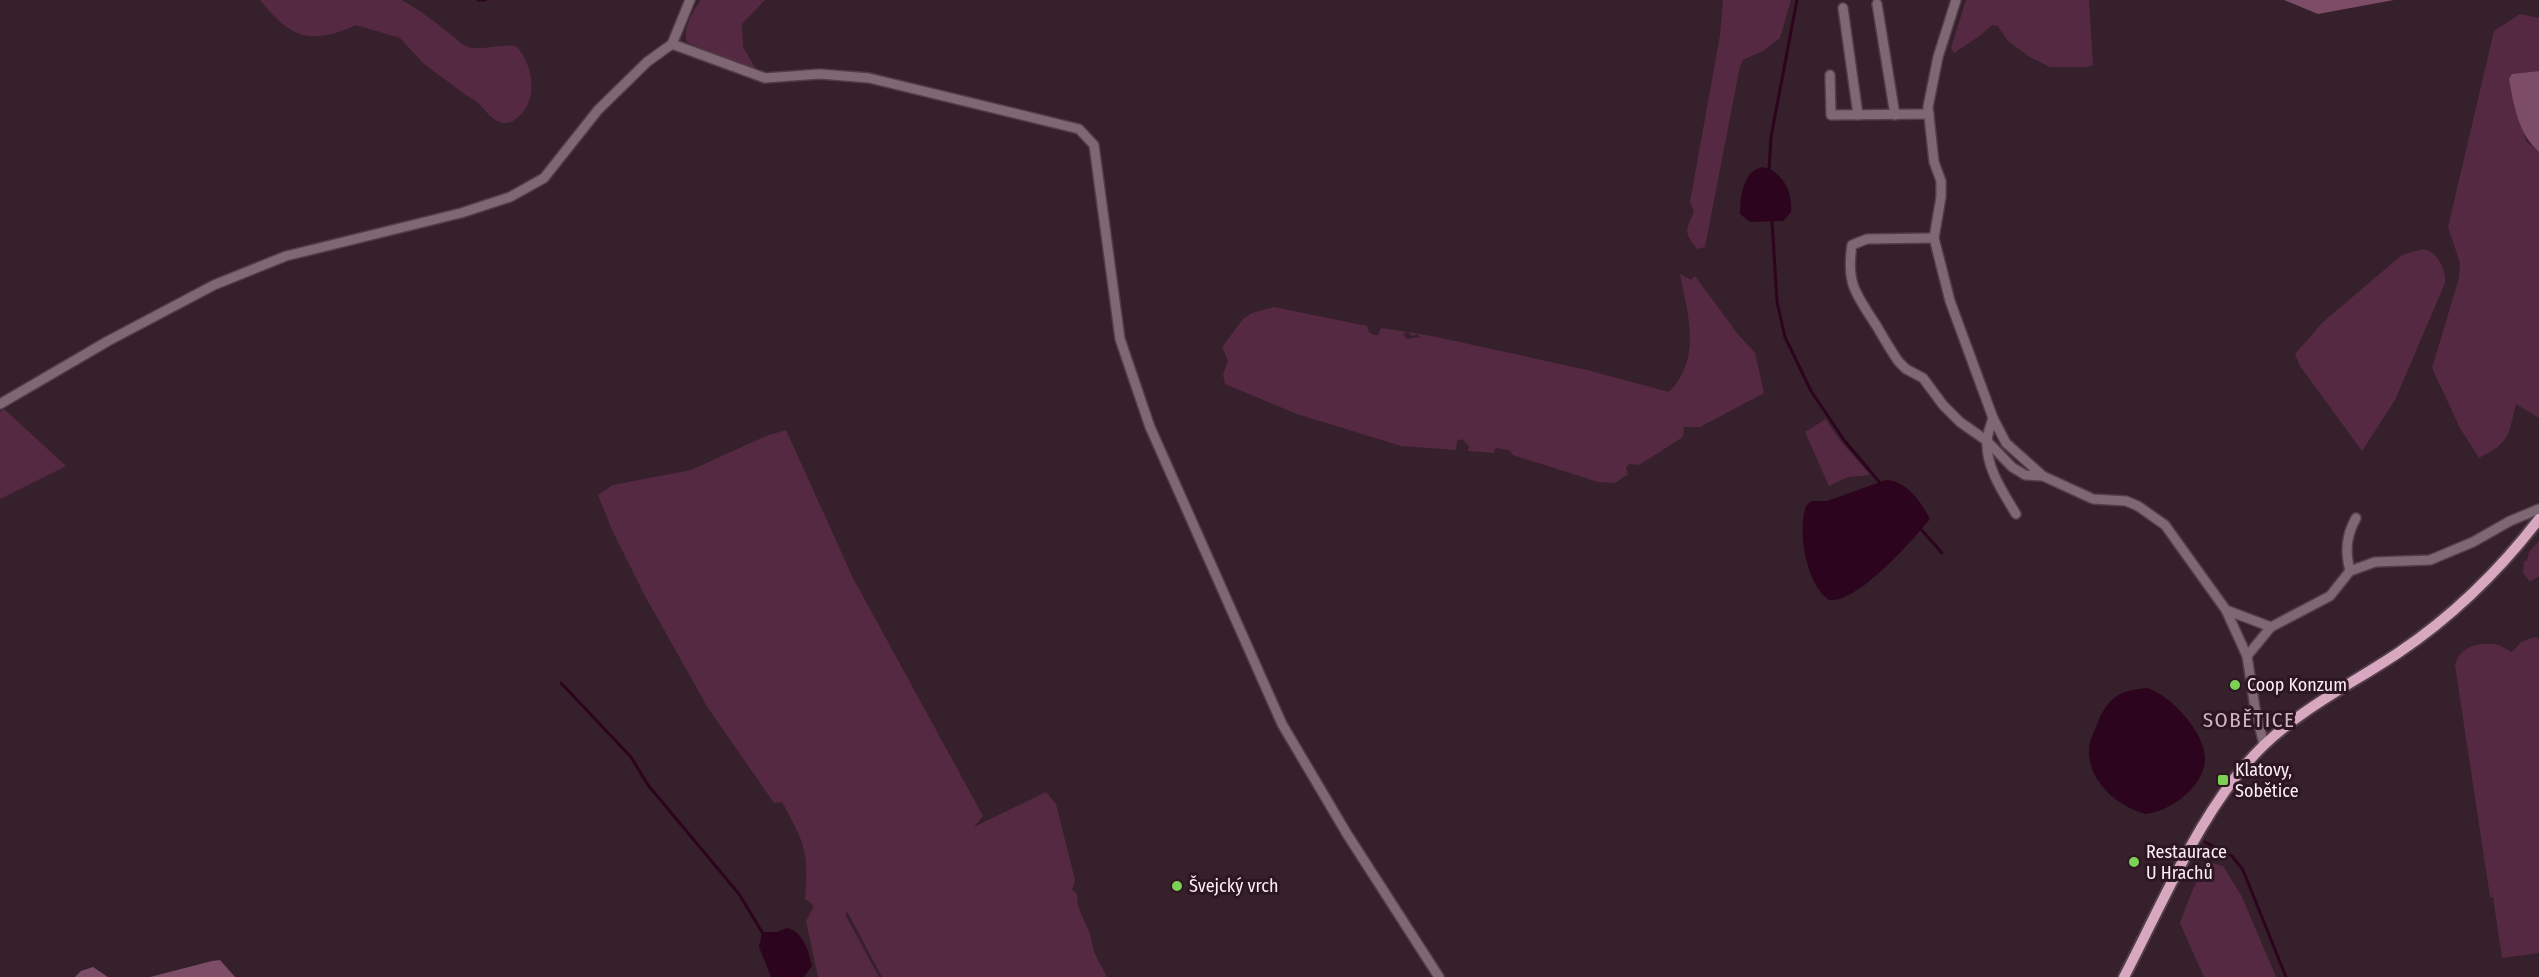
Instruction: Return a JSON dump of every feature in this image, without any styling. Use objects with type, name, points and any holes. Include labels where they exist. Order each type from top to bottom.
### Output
[{"type":"main road","points":[[2124,977],[2216,803],[2239,772],[2264,745],[2319,702],[2398,653],[2448,615],[2488,580],[2539,519]]},
{"type":"street","points":[[0,404],[108,341],[214,285],[286,256],[461,213],[510,197],[544,178],[598,110],[647,63],[672,44],[690,0]]},
{"type":"street","points":[[1956,0],[1938,57],[1929,114],[1934,162],[1941,182],[1941,197],[1934,238],[1953,311],[1993,418],[2006,443],[2043,476],[2093,499],[2126,501],[2152,514],[2165,525],[2226,610],[2247,656],[2255,708],[2264,745]]},
{"type":"street","points":[[1877,4],[1895,114]]},
{"type":"street","points":[[1842,8],[1858,115]]},
{"type":"street","points":[[672,44],[753,76],[765,78],[820,74],[869,78],[1078,129],[1087,136],[1094,145],[1099,165],[1120,339],[1150,427],[1282,724],[1347,834],[1439,977]]},
{"type":"street","points":[[1830,75],[1831,115],[1929,114]]},
{"type":"street","points":[[1934,238],[1858,241],[1852,245],[1851,282],[1859,302],[1898,361],[1906,369],[1923,378],[1943,405],[1960,422],[1987,441],[2012,467],[2025,475],[2043,476]]},
{"type":"street","points":[[1993,418],[1987,441],[1997,482],[2016,513]]},
{"type":"street","points":[[2247,656],[2271,627],[2330,596],[2350,571],[2375,562],[2430,560],[2473,542],[2510,521],[2539,509]]},
{"type":"street","points":[[2350,571],[2346,544],[2348,531],[2356,518]]},
{"type":"street","points":[[2226,610],[2271,627]]},
{"type":"shaded area","points":[[260,0],[401,0],[427,16],[465,46],[480,48],[509,45],[517,47],[530,73],[529,101],[525,110],[514,120],[508,123],[500,122],[424,64],[400,38],[356,25],[326,35],[302,35],[281,23]]},
{"type":"shaded area","points":[[701,0],[765,0],[742,24],[743,47],[756,69],[751,70],[687,42],[687,26]]},
{"type":"shaded area","points":[[1723,0],[1791,0],[1780,38],[1763,51],[1743,60],[1740,66],[1705,247],[1697,249],[1687,231],[1694,211],[1690,202],[1720,35]]},
{"type":"shaded area","points":[[1966,0],[2089,0],[2093,65],[2050,67],[2028,56],[2007,40],[1998,26],[1992,25],[1954,53],[1951,48]]},
{"type":"shaded area","points":[[2284,0],[2394,0],[2318,14]]},
{"type":"shaded area","points":[[2520,14],[2539,18],[2539,71],[2512,74],[2526,141],[2539,152],[2539,418],[2516,404],[2509,431],[2502,443],[2479,458],[2460,428],[2432,368],[2459,278],[2460,263],[2448,227],[2494,31]]},
{"type":"shaded area","points":[[2539,71],[2539,152],[2522,128],[2515,109],[2509,79],[2512,74]]},
{"type":"shaded area","points":[[1763,167],[1776,173],[1788,191],[1791,212],[1783,221],[1750,222],[1740,214],[1744,185],[1751,173]]},
{"type":"shaded area","points":[[2423,249],[2432,253],[2440,262],[2445,283],[2395,400],[2362,451],[2300,366],[2295,354],[2323,322],[2402,255]]},
{"type":"shaded area","points":[[1680,274],[1691,280],[1695,276],[1737,333],[1755,353],[1764,393],[1700,427],[1684,427],[1683,437],[1639,465],[1629,464],[1626,468],[1628,474],[1615,483],[1598,482],[1513,455],[1509,450],[1496,448],[1493,453],[1468,451],[1469,446],[1462,439],[1457,441],[1456,450],[1401,446],[1297,414],[1225,384],[1223,375],[1228,361],[1222,347],[1243,319],[1252,313],[1274,307],[1367,326],[1369,332],[1374,335],[1378,335],[1381,328],[1407,332],[1403,334],[1407,339],[1420,337],[1417,334],[1412,336],[1408,332],[1432,336],[1587,370],[1669,392],[1686,365],[1689,351],[1689,321]]},
{"type":"shaded area","points":[[4,409],[66,466],[0,499],[0,412]]},
{"type":"shaded area","points":[[1826,419],[1870,475],[1848,477],[1829,486],[1805,432]]},
{"type":"shaded area","points":[[786,430],[853,578],[983,816],[974,827],[1046,792],[1056,804],[1075,880],[1072,890],[1077,894],[1078,906],[1090,934],[1094,952],[1107,977],[882,977],[847,911],[846,916],[879,977],[818,977],[806,921],[814,906],[805,899],[806,858],[796,828],[782,802],[774,803],[708,708],[645,596],[612,530],[598,495],[613,485],[691,470],[766,436]]},
{"type":"shaded area","points":[[1886,480],[1907,488],[1923,506],[1930,519],[1898,555],[1869,582],[1841,599],[1829,600],[1814,582],[1805,556],[1803,517],[1806,506],[1811,501],[1827,501]]},
{"type":"shaded area","points":[[2539,541],[2539,576],[2530,582],[2523,573],[2524,562]]},
{"type":"shaded area","points":[[2534,637],[2539,638],[2539,953],[2502,958],[2493,897],[2490,897],[2455,665],[2461,653],[2472,646],[2499,645],[2512,652],[2521,642]]},
{"type":"shaded area","points":[[2147,688],[2166,699],[2186,717],[2200,739],[2205,761],[2198,780],[2184,796],[2165,808],[2146,814],[2135,811],[2106,791],[2093,772],[2089,749],[2090,740],[2109,703],[2120,694]]},
{"type":"shaded area","points":[[2212,863],[2223,866],[2242,897],[2276,977],[2204,977],[2180,923],[2197,881]]},
{"type":"shaded area","points":[[787,928],[797,933],[809,955],[812,966],[804,977],[771,977],[759,947],[762,932],[777,932]]},
{"type":"shaded area","points":[[220,960],[235,977],[150,977],[212,961]]},
{"type":"shaded area","points":[[93,967],[108,977],[75,977],[81,971]]},
{"type":"waterway","points":[[478,0],[485,0]]},
{"type":"waterway","points":[[1769,170],[1771,137],[1797,0]]},
{"type":"waterway","points":[[1772,221],[1777,302],[1785,337],[1811,391],[1844,440],[1881,484]]},
{"type":"waterway","points":[[1919,527],[1942,553]]},
{"type":"waterway","points":[[561,683],[631,757],[648,785],[739,894],[762,932]]},
{"type":"waterway","points":[[2205,842],[2232,856],[2243,870],[2286,977]]},
{"type":"place","name":"Coop Konzum","points":[[2235,685]]},
{"type":"place","name":"Klatovy, Sobětice","points":[[2223,780]]},
{"type":"place","name":"Restaurace U Hrachů","points":[[2134,862]]},
{"type":"place","name":"Švejcký vrch","points":[[1177,886]]},
{"type":"district","name":"SOBĚTICE","points":[[2249,720]]}]
